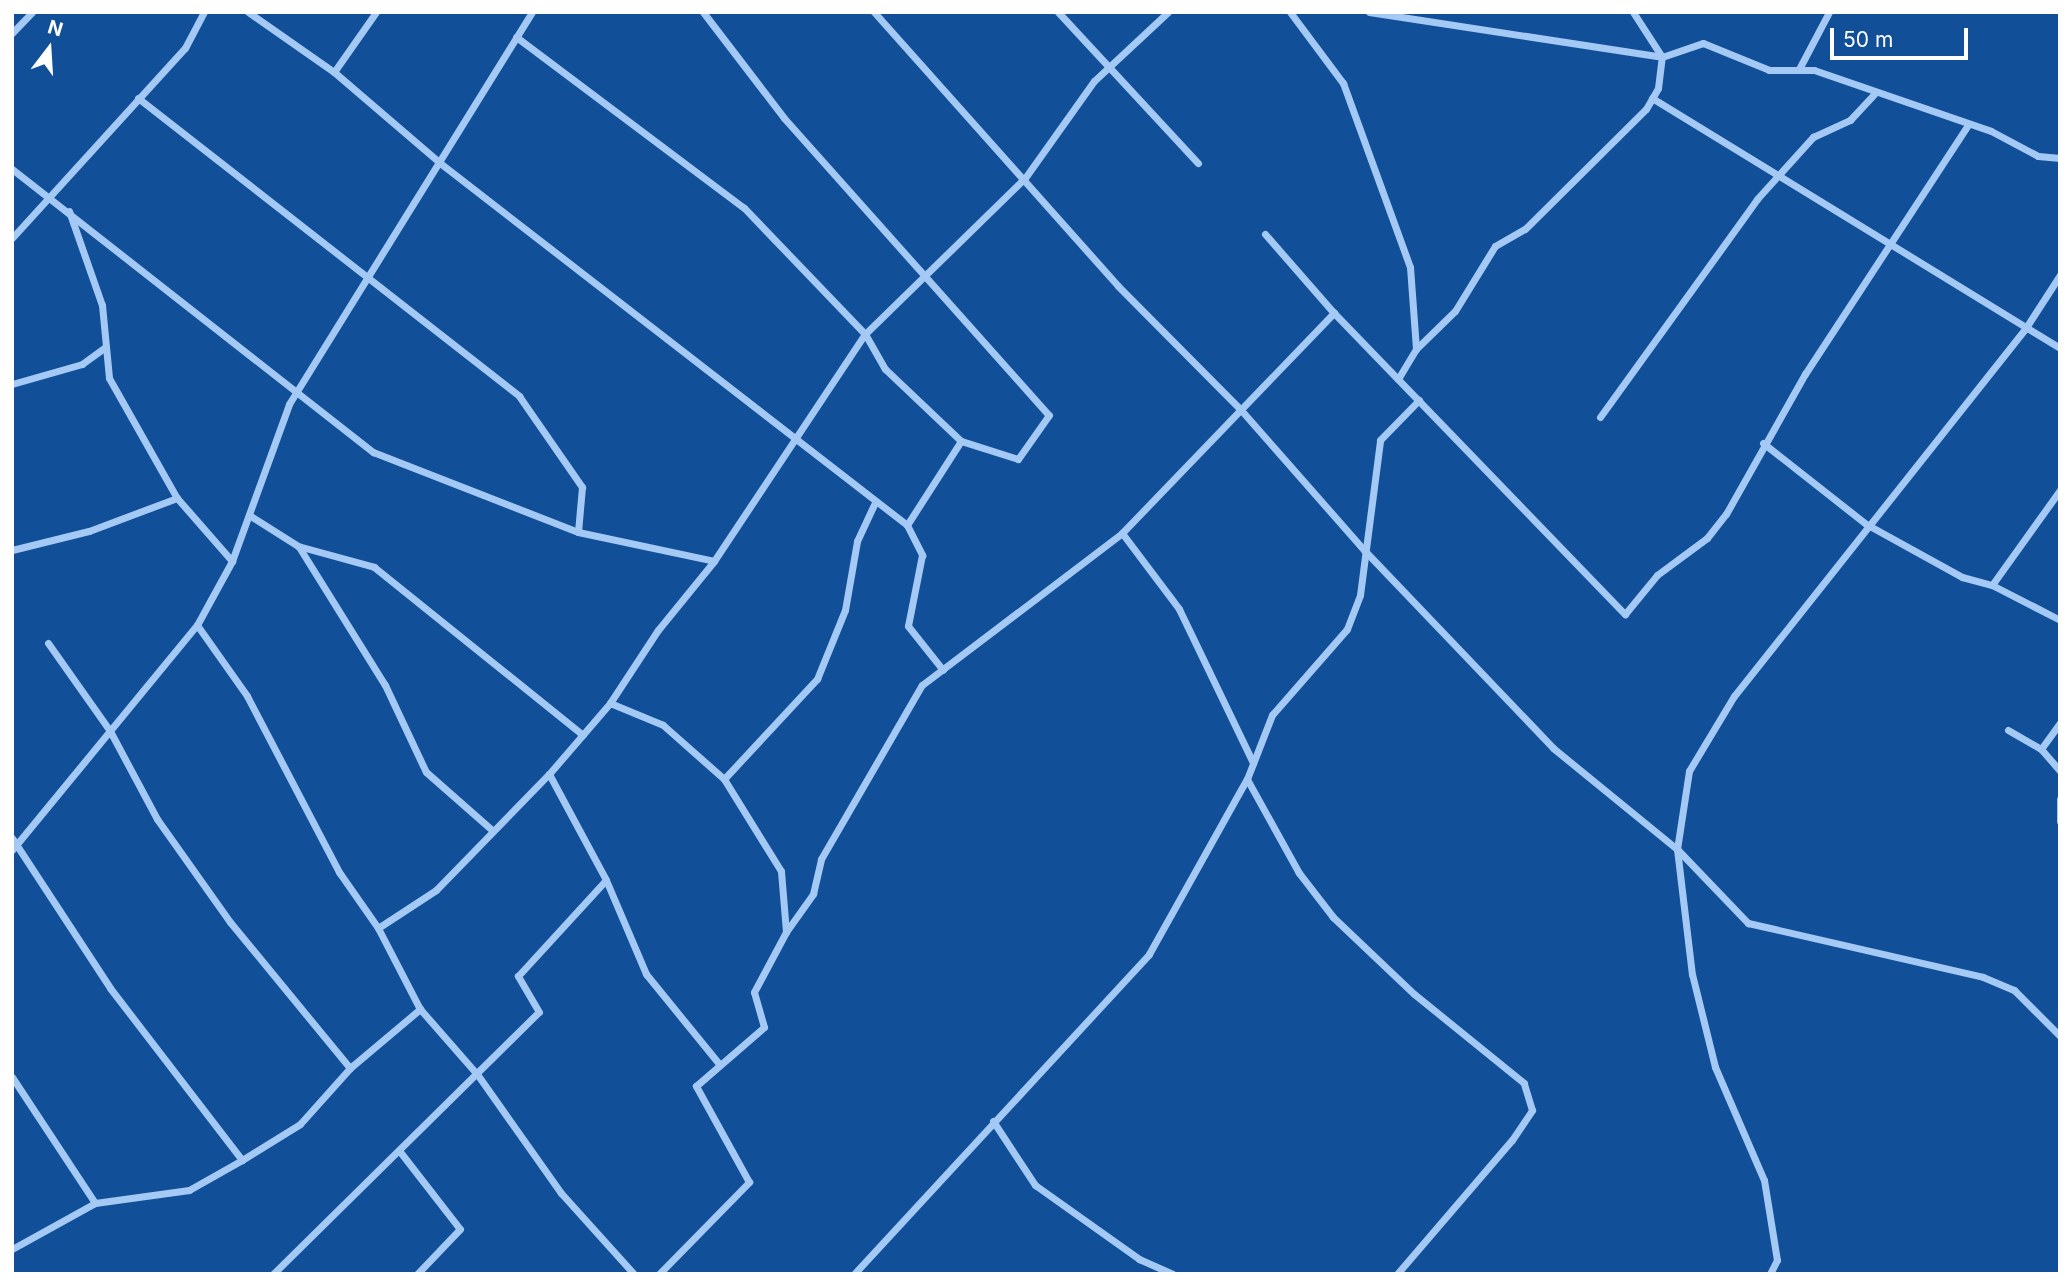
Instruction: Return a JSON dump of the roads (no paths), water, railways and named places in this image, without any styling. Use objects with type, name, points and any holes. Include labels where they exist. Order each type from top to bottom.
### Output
[{"type":"street","points":[[12,33],[32,12]]},
{"type":"street","points":[[248,12],[334,72],[440,163],[796,440],[874,505],[907,525],[922,555],[908,626],[943,670]]},
{"type":"street","points":[[334,72],[376,12]]},
{"type":"street","points":[[242,1160],[110,988],[14,844],[197,625],[232,561],[294,394],[532,12]]},
{"type":"street","points":[[516,37],[744,208],[865,334],[885,369],[961,441],[1018,458],[1049,415],[783,118],[703,12]]},
{"type":"street","points":[[874,12],[1025,178],[1118,286],[1241,410],[1364,550],[1553,748],[1677,849],[1748,923],[1983,977],[2014,990],[2060,1036]]},
{"type":"street","points":[[1058,12],[1107,69],[1198,163]]},
{"type":"street","points":[[378,928],[436,890],[549,774],[583,735],[610,703],[658,630],[714,561],[865,334],[1025,178],[1107,69],[1168,12]]},
{"type":"street","points":[[1290,12],[1343,83],[1409,267],[1416,349]]},
{"type":"street","points":[[1369,12],[1662,57],[1703,43],[1769,70],[1799,69],[1968,125],[2038,156],[2060,158]]},
{"type":"street","points":[[1398,379],[1416,349],[1455,311],[1496,246],[1551,205],[1652,98],[1662,57],[1633,12]]},
{"type":"street","points":[[1799,69],[1829,12]]},
{"type":"street","points":[[12,238],[47,195],[186,48],[201,13]]},
{"type":"street","points":[[1600,417],[1678,303],[1775,179],[1813,138],[1850,120],[1874,94]]},
{"type":"street","points":[[138,98],[519,396],[582,487],[578,532]]},
{"type":"street","points":[[1652,98],[1775,179],[2060,348]]},
{"type":"street","points":[[1265,234],[1334,313],[1625,614],[1657,575],[1707,538],[1726,514],[1763,443],[1892,249],[1968,125]]},
{"type":"street","points":[[12,169],[69,210],[294,394],[373,452],[578,532],[714,561]]},
{"type":"street","points":[[69,210],[100,297],[109,378],[177,498],[232,561]]},
{"type":"street","points":[[1770,1274],[1777,1260],[1764,1180],[1715,1067],[1692,974],[1677,849],[1695,760],[1734,696],[1779,644],[1866,524],[2025,329],[2060,275]]},
{"type":"street","points":[[659,1274],[749,1182],[696,1086],[764,1027],[754,992],[786,932],[813,894],[821,859],[922,685],[1122,533],[1334,313]]},
{"type":"street","points":[[12,384],[82,364],[104,348]]},
{"type":"street","points":[[854,1274],[1149,954],[1247,779],[1272,715],[1347,629],[1360,595],[1380,440],[1419,400]]},
{"type":"street","points":[[907,525],[961,441]]},
{"type":"street","points":[[1763,443],[1866,524],[1962,577],[1992,585],[2060,620]]},
{"type":"street","points":[[1992,585],[2060,490]]},
{"type":"street","points":[[12,550],[89,531],[177,498]]},
{"type":"street","points":[[724,779],[817,679],[845,610],[857,541],[874,505]]},
{"type":"street","points":[[249,514],[298,547],[374,567],[583,735]]},
{"type":"street","points":[[1122,533],[1180,609],[1253,762]]},
{"type":"street","points":[[298,547],[385,685],[426,772],[492,830]]},
{"type":"street","points":[[197,625],[247,696],[339,872],[378,928],[419,1009],[477,1074],[561,1193],[634,1274]]},
{"type":"street","points":[[48,643],[110,731],[157,819],[230,922],[350,1068]]},
{"type":"street","points":[[610,703],[663,725],[724,779],[781,872],[786,932]]},
{"type":"street","points":[[2041,749],[2060,723]]},
{"type":"street","points":[[2008,730],[2041,749],[2060,771]]},
{"type":"street","points":[[549,774],[606,880],[646,974],[720,1065]]},
{"type":"street","points":[[1247,779],[1299,873],[1333,917],[1414,994],[1524,1083],[1532,1110],[1512,1140],[1396,1274]]},
{"type":"street","points":[[2060,799],[2060,821]]},
{"type":"street","points":[[273,1274],[401,1153],[539,1012],[518,976],[606,880]]},
{"type":"street","points":[[12,1249],[95,1203],[189,1190],[242,1160],[300,1124],[350,1068],[419,1009]]},
{"type":"street","points":[[12,1077],[95,1203]]},
{"type":"street","points":[[993,1121],[1035,1185],[1139,1259],[1173,1274]]},
{"type":"street","points":[[401,1153],[460,1229],[417,1274]]}]
